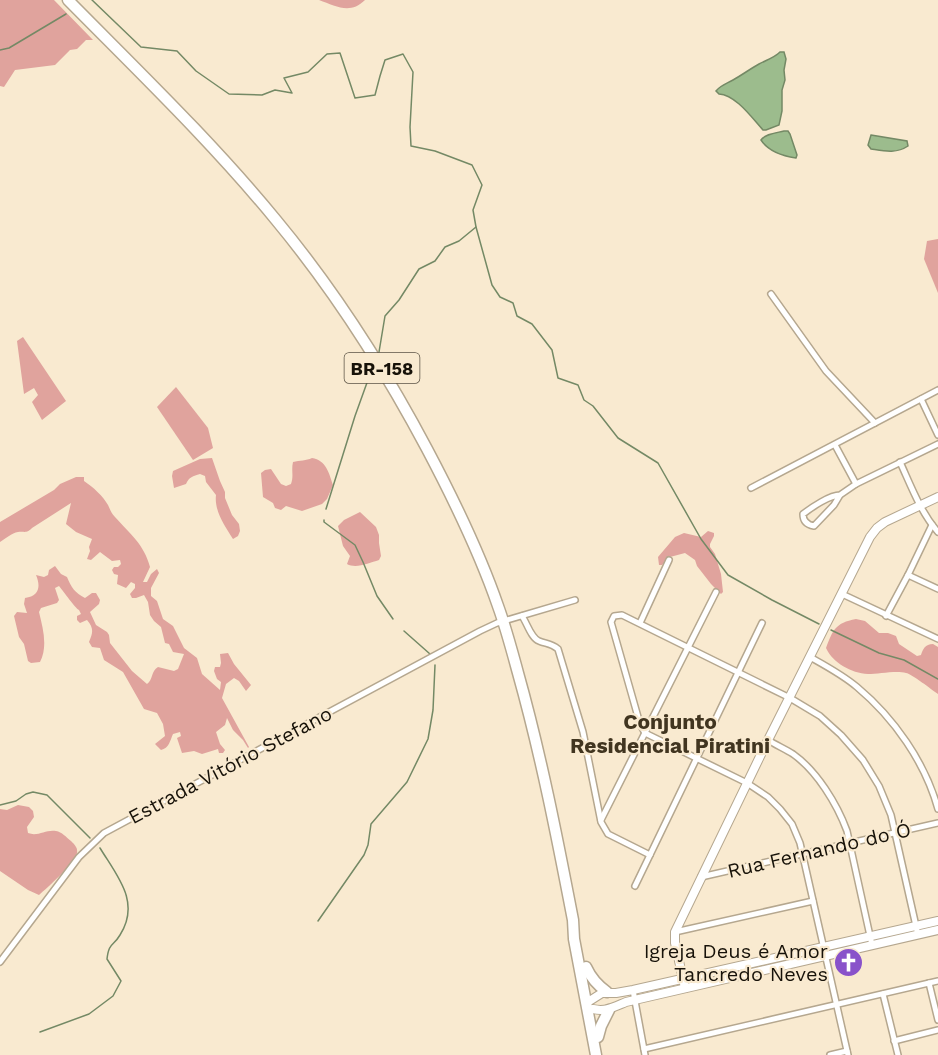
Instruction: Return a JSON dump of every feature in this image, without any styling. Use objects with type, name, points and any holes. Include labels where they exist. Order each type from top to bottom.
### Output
[{"type":"highway","name":"BR-158","points":[[68,0],[196,131],[268,211],[323,282],[369,348],[404,405],[442,477],[481,558],[504,621],[542,764],[573,920],[586,967],[596,1055]]},
{"type":"highway","name":"BR-158","points":[[573,920],[573,939],[602,1055]]},
{"type":"highway","points":[[586,967],[596,984],[607,993]]},
{"type":"highway","points":[[598,1037],[609,1010]]},
{"type":"main road","points":[[685,988],[675,943],[675,932],[870,537],[885,522],[938,497]]},
{"type":"main road","points":[[938,921],[917,930],[872,945],[634,1000],[609,1010],[600,1011],[590,1005],[598,995],[633,990],[870,936],[917,930],[938,930]]},
{"type":"street","points":[[771,294],[826,371],[875,423]]},
{"type":"street","points":[[751,488],[938,390]]},
{"type":"street","points":[[921,399],[938,435]]},
{"type":"street","points":[[840,495],[830,497],[803,514],[807,524],[814,526],[834,505],[840,495],[856,484],[938,444]]},
{"type":"street","points":[[836,445],[856,484]]},
{"type":"street","points":[[900,462],[921,506],[938,532]]},
{"type":"street","points":[[886,616],[932,525]]},
{"type":"street","points":[[640,624],[669,560]]},
{"type":"street","points":[[908,575],[938,589]]},
{"type":"street","points":[[601,822],[716,592]]},
{"type":"street","points":[[842,594],[938,639]]},
{"type":"street","name":"Estrada Vitório Stefano","points":[[0,962],[79,857],[104,833],[480,631],[504,621],[575,600]]},
{"type":"street","points":[[830,1055],[848,1053],[797,833],[780,809],[768,797],[747,783],[645,733],[640,724],[611,622],[614,616],[622,615],[790,698],[820,716],[841,735],[863,760],[879,786],[891,815],[917,930]]},
{"type":"street","points":[[522,616],[537,641],[558,649],[583,732],[601,822],[608,834],[650,855]]},
{"type":"street","points":[[635,886],[762,623]]},
{"type":"street","points":[[810,657],[834,670],[856,686],[886,715],[920,762],[938,809]]},
{"type":"street","points":[[768,740],[794,755],[813,773],[841,814],[850,844],[872,945]]},
{"type":"street","name":"Rua Fernando do Ó","points":[[701,877],[938,823]]},
{"type":"street","points":[[675,932],[813,901]]},
{"type":"street","points":[[633,990],[645,1052],[938,981]]},
{"type":"street","points":[[929,983],[938,1020]]},
{"type":"street","points":[[883,994],[898,1055]]},
{"type":"street","points":[[894,1041],[938,1030]]},
{"type":"shaded area","points":[[0,0],[54,0],[93,40],[86,40],[77,49],[70,50],[55,65],[15,70],[4,87],[0,86]]},
{"type":"shaded area","points":[[319,0],[365,0],[354,7],[343,8]]},
{"type":"shaded area","points":[[780,52],[784,52],[786,59],[779,125],[763,130],[732,98],[716,91]]},
{"type":"shaded area","points":[[784,131],[790,134],[796,158],[777,153],[761,140],[768,135]]},
{"type":"shaded area","points":[[871,135],[907,141],[908,146],[894,151],[871,149],[868,145]]},
{"type":"shaded area","points":[[938,239],[938,293],[924,259],[927,241]]},
{"type":"shaded area","points":[[23,337],[66,401],[42,420],[32,402],[38,395],[34,388],[24,394],[17,341]]},
{"type":"shaded area","points":[[176,387],[208,428],[213,448],[193,460],[157,407]]},
{"type":"shaded area","points":[[212,458],[225,492],[225,498],[232,515],[239,524],[238,536],[233,539],[221,518],[216,495],[206,482],[205,476],[195,475],[186,484],[174,488],[173,471],[200,459]]},
{"type":"shaded area","points":[[312,458],[324,464],[333,485],[327,499],[322,504],[302,511],[286,506],[281,510],[275,508],[273,503],[263,497],[261,473],[271,469],[281,484],[286,486],[292,481],[293,462]]},
{"type":"shaded area","points":[[76,477],[84,477],[84,481],[101,495],[114,516],[140,546],[150,567],[143,582],[147,582],[157,569],[159,573],[151,588],[151,596],[157,601],[163,619],[173,626],[184,648],[197,658],[202,674],[220,690],[221,682],[214,671],[215,667],[220,667],[220,654],[228,653],[251,685],[246,691],[234,678],[226,684],[222,698],[248,748],[233,730],[227,718],[225,725],[216,732],[225,750],[223,753],[219,753],[218,749],[202,754],[194,751],[182,753],[177,738],[181,736],[180,732],[173,734],[168,746],[161,750],[155,744],[165,736],[163,724],[157,713],[144,709],[123,672],[104,660],[100,648],[92,647],[89,642],[92,633],[91,626],[87,620],[80,623],[77,620],[77,616],[81,614],[79,610],[59,586],[55,588],[59,600],[57,603],[41,608],[39,612],[44,644],[40,662],[28,661],[14,616],[17,612],[27,613],[25,598],[38,590],[36,575],[44,577],[55,566],[61,574],[67,577],[74,589],[85,598],[96,593],[100,600],[99,604],[90,612],[96,625],[107,632],[110,643],[132,671],[147,684],[158,667],[174,671],[178,669],[184,654],[173,652],[169,644],[165,643],[161,627],[150,615],[148,602],[144,595],[132,598],[130,594],[135,584],[131,582],[126,588],[117,584],[118,575],[112,570],[121,564],[120,560],[112,561],[100,552],[91,560],[87,559],[92,539],[76,532],[66,524],[71,503],[28,531],[16,533],[0,542],[0,522],[54,490],[60,484]]},
{"type":"shaded area","points":[[360,512],[376,527],[381,556],[379,560],[358,566],[347,564],[350,556],[343,546],[338,526],[344,520]]},
{"type":"shaded area","points":[[708,531],[714,533],[710,547],[715,554],[721,574],[723,592],[721,594],[697,566],[695,560],[685,553],[670,557],[659,565],[658,557],[675,537],[684,533],[701,537]]},
{"type":"shaded area","points":[[856,619],[865,621],[879,633],[896,636],[899,644],[917,656],[921,655],[928,645],[933,644],[938,647],[938,694],[909,674],[862,673],[843,666],[833,658],[826,648],[833,632],[839,625]]},
{"type":"shaded area","points":[[18,805],[29,807],[33,811],[34,817],[27,827],[28,833],[58,832],[71,841],[77,850],[71,863],[39,895],[0,871],[0,809],[7,810]]},
{"type":"waterway","points":[[92,0],[141,47],[177,51],[196,71],[229,94],[262,95],[275,90],[292,93],[284,78],[308,72],[327,54],[340,53],[355,98],[375,95],[385,60],[403,54],[413,72],[411,146],[435,151],[472,165],[482,185],[473,210],[492,285],[500,297],[513,303],[517,316],[532,324],[552,350],[558,378],[578,385],[584,400],[593,406],[618,438],[658,463],[701,539],[728,575],[819,624]]},
{"type":"waterway","points":[[0,50],[9,48],[66,14]]},
{"type":"waterway","points":[[379,352],[385,316],[399,300],[419,269],[435,261],[445,247],[459,241],[476,227]]},
{"type":"waterway","points":[[326,509],[373,366]]},
{"type":"waterway","points":[[324,520],[355,545],[377,596],[393,619]]},
{"type":"waterway","points":[[831,630],[879,653],[904,660],[938,679]]},
{"type":"waterway","points":[[404,631],[430,654]]},
{"type":"waterway","points":[[318,921],[364,855],[371,824],[407,782],[428,739],[433,710],[435,665]]},
{"type":"waterway","points":[[0,805],[16,801],[33,792],[47,795],[90,838]]},
{"type":"waterway","points":[[40,1032],[89,1014],[113,996],[121,981],[107,959],[110,947],[118,939],[126,923],[127,900],[119,879],[100,848]]},
{"type":"place","name":"Igreja Deus é Amor Tancredo Neves","points":[[849,962]]},
{"type":"district","name":"Conjunto Residencial Piratini","points":[[670,733]]}]
